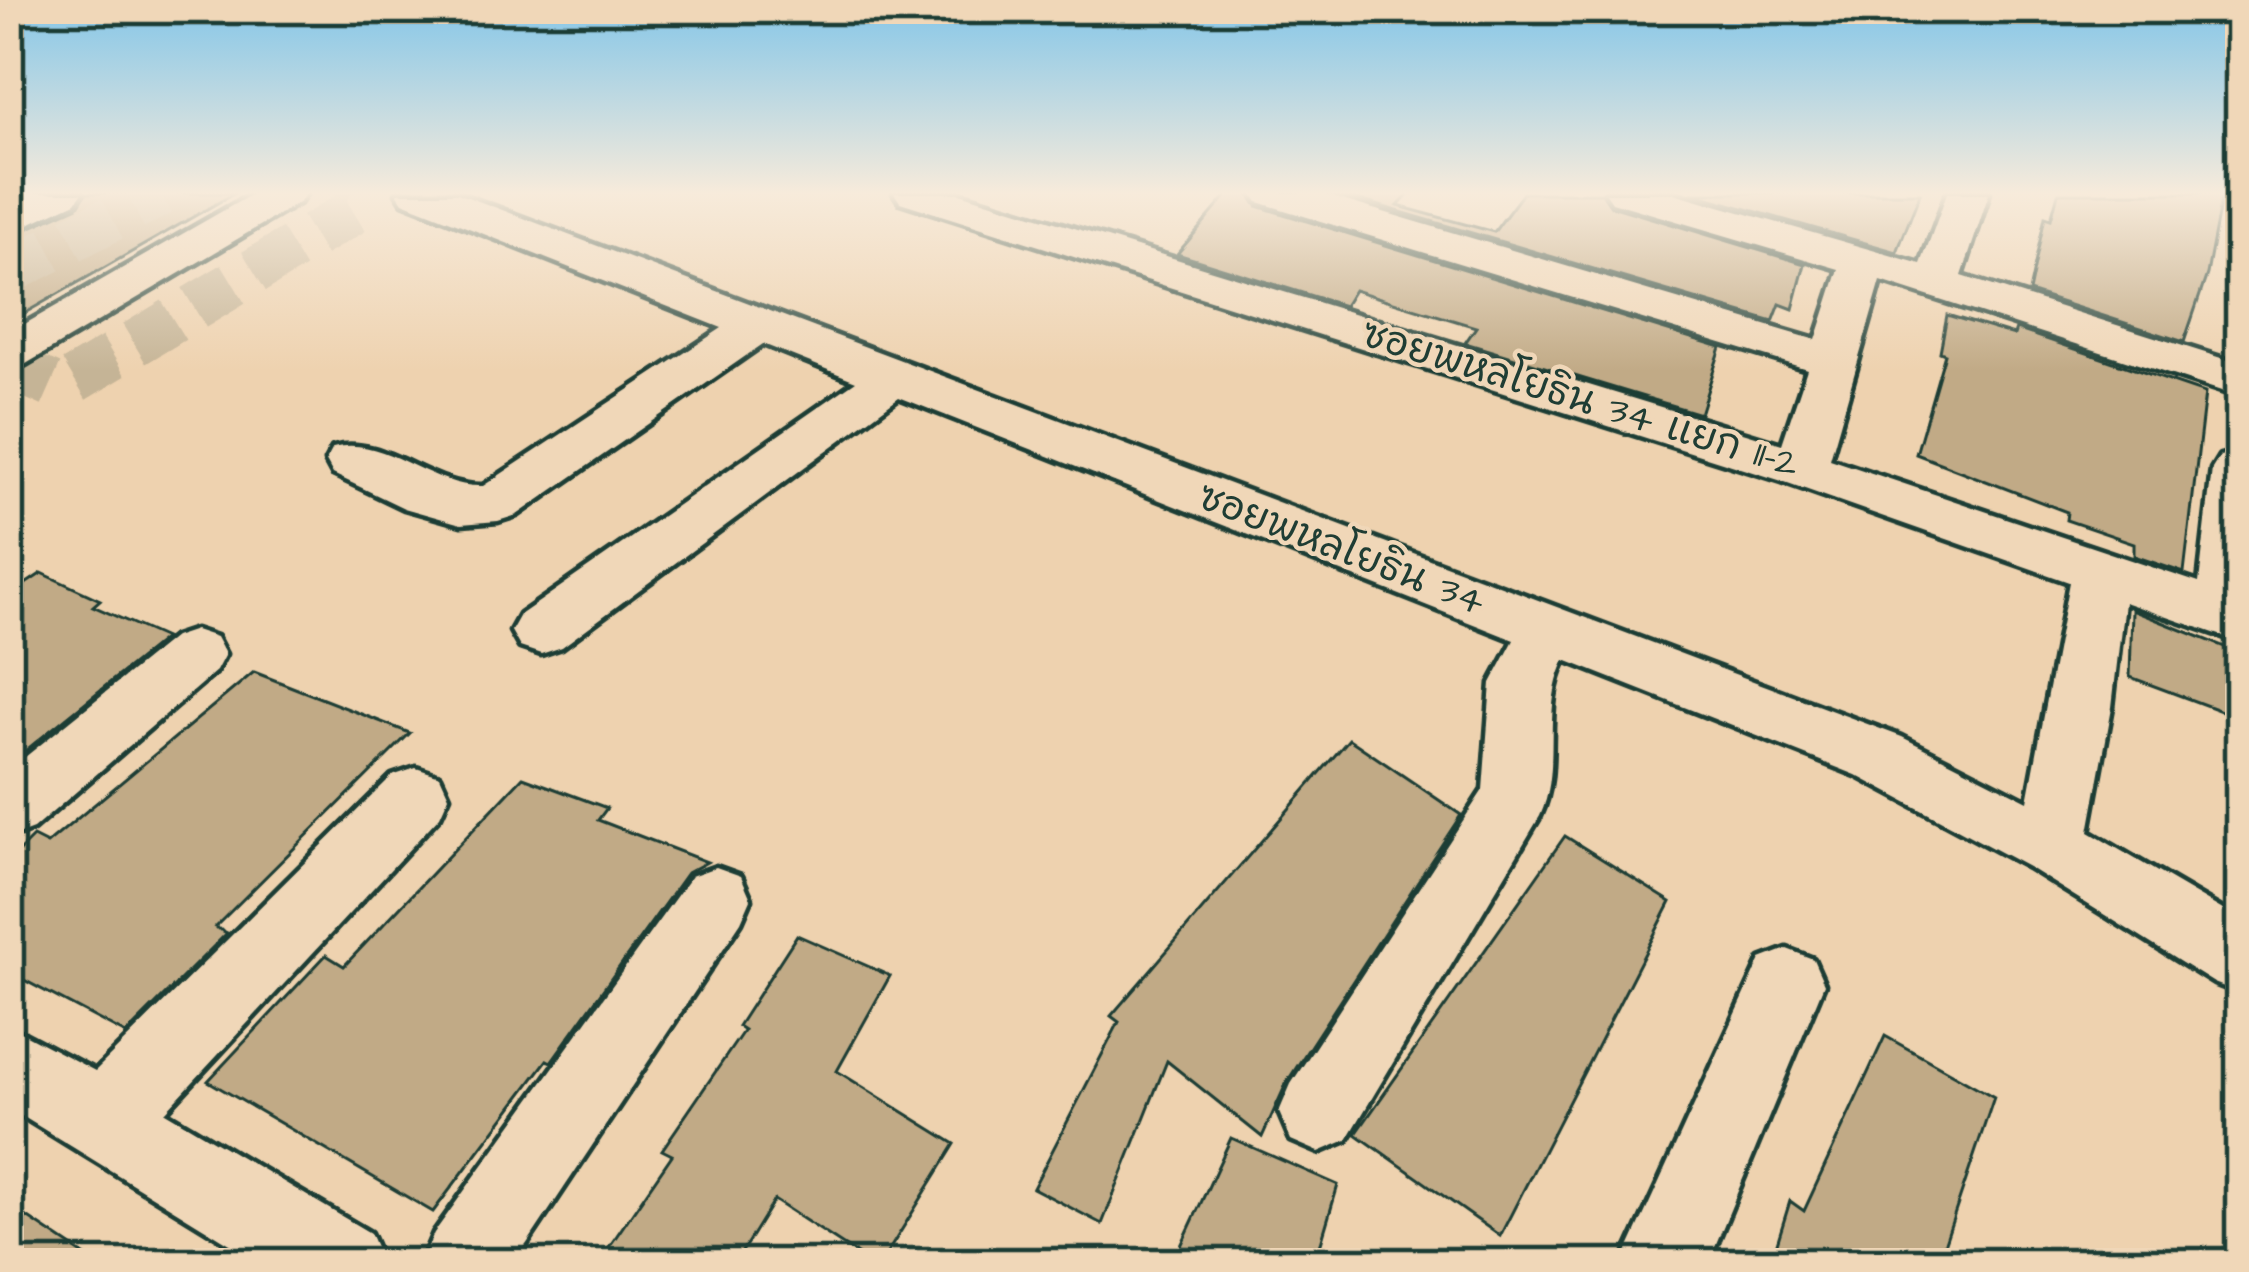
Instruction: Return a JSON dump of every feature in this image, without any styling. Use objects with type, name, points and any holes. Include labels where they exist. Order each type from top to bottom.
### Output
[{"type":"street","points":[[9,353],[183,252]]},
{"type":"street","name":"ซอยพหลโยธิน 34","points":[[569,252],[1879,756],[2052,845],[2240,959]]},
{"type":"street","name":"ซอยพหลโยธิน 34 แยก 11-2","points":[[1106,252],[1801,468],[2232,618]]},
{"type":"street","points":[[1471,252],[1833,361]]},
{"type":"street","points":[[1824,252],[1937,283],[2240,381]]},
{"type":"street","points":[[1937,283],[1948,252]]},
{"type":"street","points":[[1801,468],[1863,264]]},
{"type":"street","points":[[352,461],[451,503],[476,509],[498,502],[757,326]]},
{"type":"street","points":[[541,632],[893,378]]},
{"type":"street","points":[[2232,618],[2239,469]]},
{"type":"street","points":[[2052,845],[2080,707],[2098,572]]},
{"type":"street","points":[[1319,1112],[1516,796],[1522,683],[1550,630]]},
{"type":"street","points":[[9,809],[195,654]]},
{"type":"street","points":[[103,1120],[416,796]]},
{"type":"street","points":[[464,1263],[716,899]]},
{"type":"street","points":[[1665,1263],[1787,983]]},
{"type":"street","points":[[9,1064],[340,1263]]},
{"type":"building","points":[[9,252],[131,252],[9,322]]},
{"type":"building","points":[[1410,252],[1721,347],[1700,414],[1465,343],[1476,327],[1354,290],[1344,306],[1177,254]]},
{"type":"building","points":[[1537,252],[1766,252],[1805,264],[1793,309],[1780,304],[1773,322]]},
{"type":"building","points":[[2037,252],[2211,252],[2184,342],[2029,292]]},
{"type":"building","points":[[1947,315],[2014,335],[2016,329],[2205,393],[2184,573],[2134,556],[2134,543],[2066,520],[2067,512],[1916,454],[1945,354],[1940,352]]},
{"type":"building","points":[[42,573],[100,600],[93,606],[165,638],[9,764],[9,595]]},
{"type":"building","points":[[2132,610],[2240,653],[2240,718],[2130,677]]},
{"type":"building","points":[[254,672],[410,733],[215,927],[227,933],[126,1034],[9,972],[9,861],[33,837],[47,844]]},
{"type":"building","points":[[1349,739],[1461,815],[1287,1082],[1262,1137],[1167,1061],[1102,1224],[1033,1188],[1119,1022],[1111,1016]]},
{"type":"building","points":[[523,777],[607,808],[598,820],[707,862],[687,873],[551,1062],[547,1060],[433,1212],[208,1081],[326,955],[344,966]]},
{"type":"building","points":[[1565,836],[1671,902],[1500,1236],[1356,1134]]},
{"type":"building","points":[[797,935],[890,976],[837,1071],[955,1144],[881,1263],[871,1263],[774,1200],[735,1263],[598,1263],[672,1155],[662,1150],[744,1030],[738,1026]]},
{"type":"building","points":[[1885,1036],[1994,1097],[1938,1263],[1771,1263],[1790,1201],[1804,1211]]},
{"type":"building","points":[[1231,1138],[1338,1185],[1315,1263],[1173,1263]]},
{"type":"building","points":[[9,1205],[96,1263],[9,1263]]},
{"type":"tunnel","points":[[9,271],[45,252]]},
{"type":"tunnel","points":[[9,366],[52,385],[71,382],[286,252]]}]
